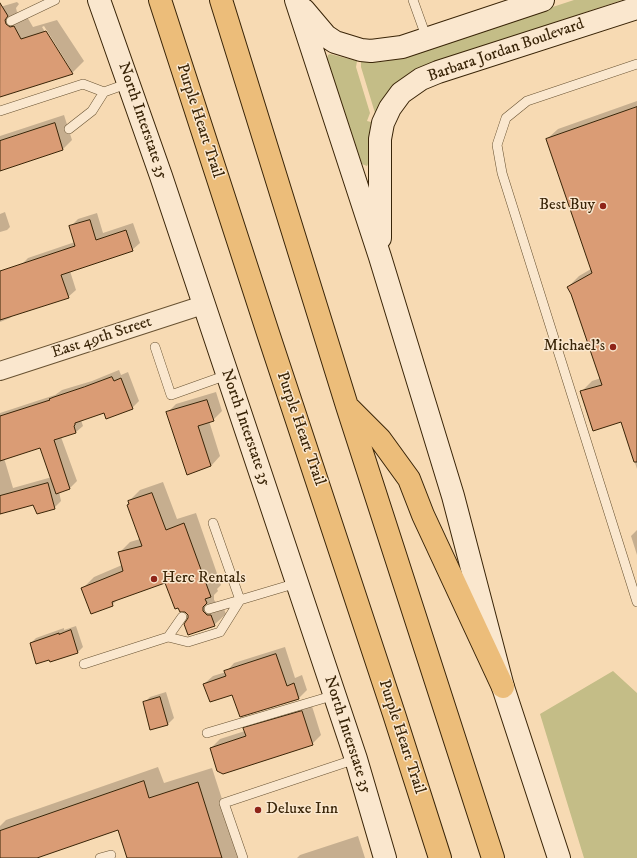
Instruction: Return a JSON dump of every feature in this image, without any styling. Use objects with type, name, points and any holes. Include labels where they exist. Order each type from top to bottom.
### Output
[{"type":"highway","name":"Purple Heart Trail","points":[[160,0],[268,333],[392,706],[440,858]]},
{"type":"highway","points":[[221,0],[347,406],[493,858]]},
{"type":"highway","points":[[347,406],[380,439],[408,479],[503,688]]},
{"type":"main road","points":[[88,0],[111,31]]},
{"type":"main road","name":"North Interstate 35","points":[[99,0],[129,83],[335,695],[356,758],[385,858]]},
{"type":"main road","points":[[297,1],[326,36],[334,42],[371,52],[402,47],[544,0]]},
{"type":"main road","points":[[297,1],[380,257],[453,496],[503,688],[559,858]]},
{"type":"main road","name":"Barbara Jordan Boulevard","points":[[380,257],[381,131],[390,108],[401,94],[420,79],[438,72],[637,8]]},
{"type":"street","name":"East 49th Street","points":[[0,371],[203,305]]},
{"type":"lane","points":[[11,21],[55,0]]},
{"type":"lane","points":[[413,0],[427,39]]},
{"type":"lane","points":[[637,64],[527,101],[506,118],[497,144],[502,173],[634,584],[637,602]]},
{"type":"lane","points":[[69,129],[92,111],[104,92],[129,83]]},
{"type":"lane","points":[[0,111],[84,84],[104,92]]},
{"type":"lane","points":[[155,346],[171,394],[227,375]]},
{"type":"lane","points":[[213,523],[240,600]]},
{"type":"lane","points":[[209,609],[297,583]]},
{"type":"lane","points":[[84,664],[168,636],[188,642],[220,632],[240,600]]},
{"type":"lane","points":[[168,636],[182,617]]},
{"type":"lane","points":[[207,733],[335,695]]},
{"type":"lane","points":[[243,858],[224,803],[356,758]]},
{"type":"lane","points":[[100,858],[111,855]]},
{"type":"shaded area","points":[[574,0],[622,0],[415,69],[392,88],[375,113],[361,67],[361,61],[388,61]]},
{"type":"shaded area","points":[[330,54],[357,61],[356,67],[370,113],[367,121],[371,122],[368,143],[369,162],[367,166],[362,164],[327,59],[328,55]]},
{"type":"shaded area","points":[[613,671],[637,693],[637,858],[584,858],[540,714]]},
{"type":"building","points":[[0,3],[8,16],[5,20],[6,24],[10,27],[14,26],[21,39],[46,31],[73,74],[0,97]]},
{"type":"building","name":"Best Buy","points":[[637,107],[637,462],[634,462],[621,422],[593,431],[580,391],[602,385],[571,294],[567,287],[592,273],[546,139]]},
{"type":"building","points":[[55,123],[63,150],[0,171],[0,141]]},
{"type":"building","points":[[90,220],[96,240],[126,230],[133,251],[61,275],[69,298],[0,320],[0,271],[75,246],[69,226]]},
{"type":"building","points":[[112,377],[114,381],[121,378],[133,409],[106,419],[104,413],[75,423],[74,426],[76,433],[54,440],[70,489],[56,494],[40,448],[0,461],[0,416],[50,400],[49,399],[54,397]]},
{"type":"building","points":[[207,400],[214,421],[198,426],[211,466],[187,475],[166,412]]},
{"type":"building","points":[[48,483],[55,509],[37,514],[33,505],[0,514],[0,496]]},
{"type":"building","name":"Herc Rentals","points":[[152,493],[166,530],[184,523],[211,597],[205,599],[207,603],[203,607],[203,611],[207,615],[211,615],[215,626],[188,635],[184,624],[188,618],[188,615],[185,612],[180,612],[178,608],[175,609],[165,583],[112,602],[113,606],[91,614],[81,588],[123,571],[118,552],[142,546],[127,505],[129,504],[128,501]]},
{"type":"building","points":[[71,630],[78,653],[50,662],[49,660],[36,664],[30,643]]},
{"type":"building","points":[[276,654],[287,686],[294,683],[299,699],[240,717],[232,695],[210,702],[203,684],[226,676],[224,671]]},
{"type":"building","points":[[160,697],[168,725],[150,730],[143,702]]},
{"type":"building","points":[[302,711],[313,745],[223,774],[217,771],[210,748],[246,736],[243,728]]},
{"type":"building","points":[[144,781],[149,798],[198,782],[222,858],[127,858],[118,830],[37,858],[0,858],[0,831]]},
{"type":"place","name":"Best Buy","points":[[603,206]]},
{"type":"place","name":"Michael's","points":[[613,347]]},
{"type":"place","name":"Herc Rentals","points":[[154,579]]},
{"type":"place","name":"Deluxe Inn","points":[[258,810]]}]
